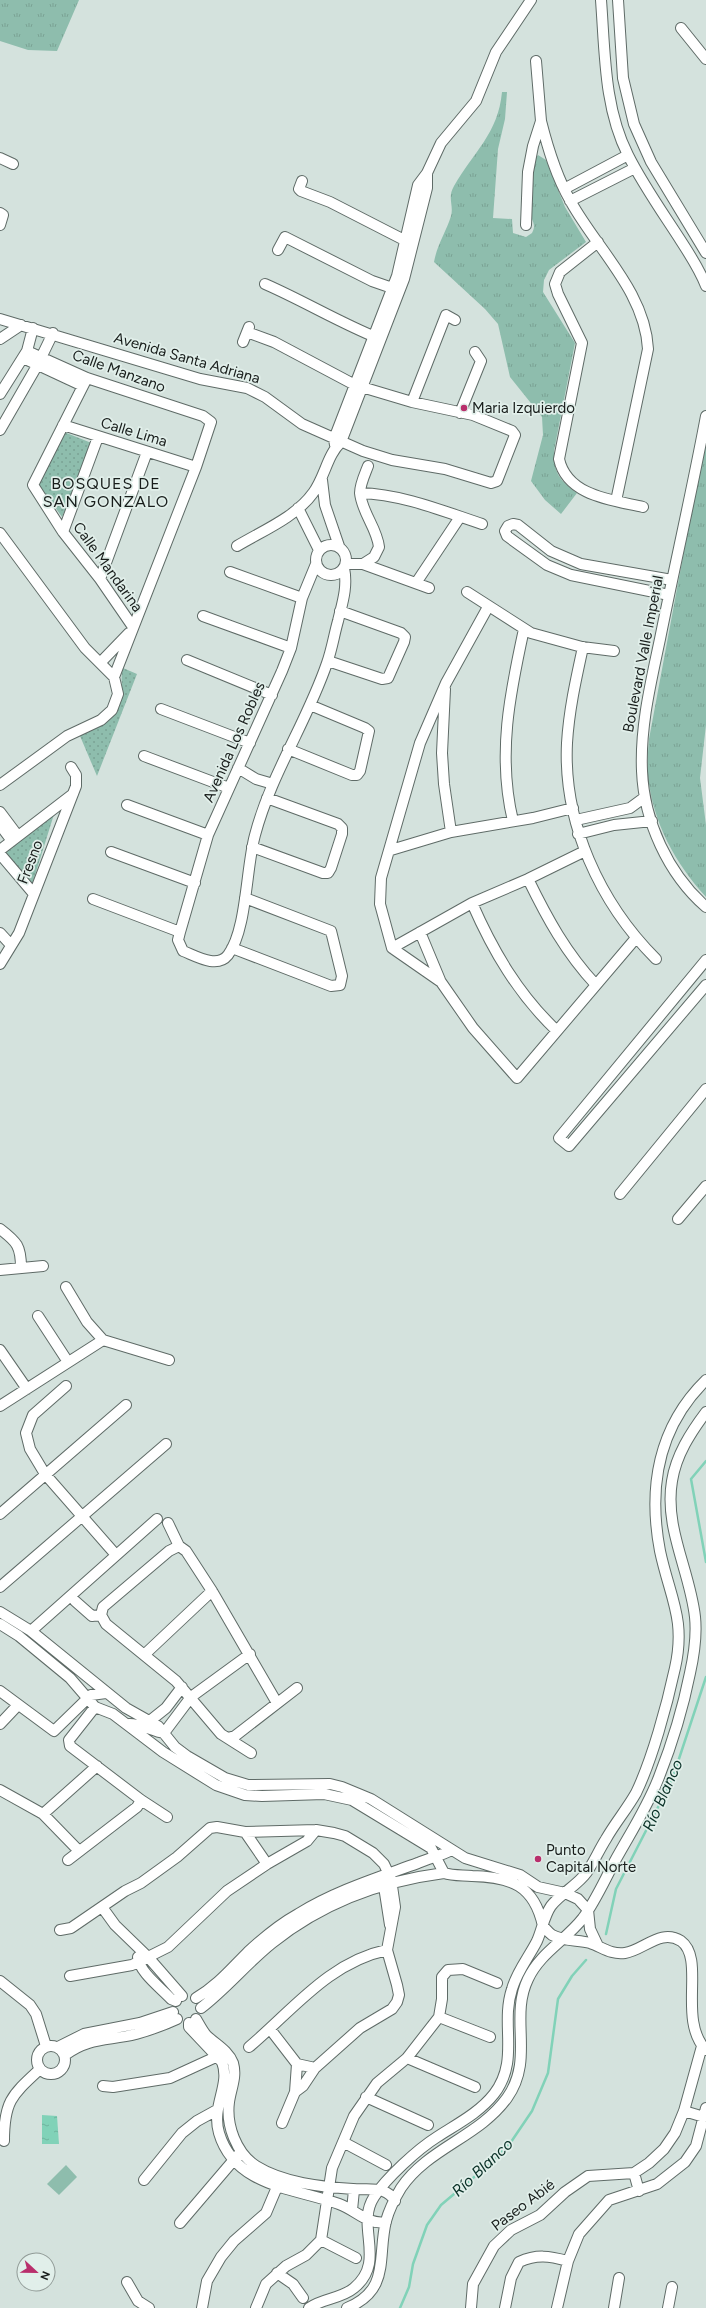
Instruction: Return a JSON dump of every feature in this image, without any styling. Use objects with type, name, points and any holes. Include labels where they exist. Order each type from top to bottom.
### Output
[{"type":"street","points":[[237,546],[298,508],[313,493],[322,480],[396,290],[427,188],[427,173],[441,143],[476,101],[496,52],[531,0]]},
{"type":"street","points":[[601,0],[607,80],[612,108],[628,155],[690,255],[706,286]]},
{"type":"street","points":[[618,0],[623,78],[634,124],[648,156],[706,252]]},
{"type":"street","points":[[681,28],[706,59]]},
{"type":"street","points":[[536,61],[541,121],[547,144],[564,189],[570,201],[635,300],[647,332],[648,349],[616,501]]},
{"type":"street","points":[[607,80],[623,78]]},
{"type":"street","points":[[526,225],[528,172],[532,146],[541,121]]},
{"type":"street","points":[[564,189],[628,155]]},
{"type":"street","points":[[0,158],[13,164]]},
{"type":"street","points":[[616,161],[617,170],[624,174]]},
{"type":"street","points":[[570,201],[635,168]]},
{"type":"street","points":[[600,170],[607,182]]},
{"type":"street","points":[[302,180],[299,189],[301,191],[330,202],[410,244]]},
{"type":"street","points":[[0,213],[3,215],[0,225]]},
{"type":"street","points":[[278,250],[285,237],[359,275],[396,290]]},
{"type":"street","points":[[598,242],[560,272],[555,284],[582,343],[559,458],[562,470],[571,481],[585,491],[616,501],[643,507]]},
{"type":"street","points":[[265,282],[378,338]]},
{"type":"street","points":[[412,402],[446,315],[455,320]]},
{"type":"street","name":"Avenida Santa Adriana","points":[[0,319],[52,333],[200,378],[247,388],[265,397],[302,424],[337,443],[385,458],[445,469],[495,483],[515,436],[514,432],[485,420],[460,413]]},
{"type":"street","points":[[0,339],[21,324]]},
{"type":"street","points":[[0,394],[25,354],[33,328]]},
{"type":"street","points":[[243,342],[248,329],[359,386],[412,402],[460,413],[481,361],[475,352]]},
{"type":"street","points":[[0,430],[40,361],[52,333]]},
{"type":"street","name":"Calle Manzano","points":[[25,354],[85,382],[203,416],[211,422],[211,428],[196,467]]},
{"type":"street","name":"Calle Mandarina","points":[[85,382],[33,485],[63,532],[100,579],[132,628]]},
{"type":"street","name":"Boulevard Valle Imperial","points":[[706,416],[691,500],[672,580],[644,723],[642,771],[645,797],[658,840],[671,866],[706,907]]},
{"type":"street","name":"Calle Lima","points":[[63,425],[196,467]]},
{"type":"street","points":[[63,532],[98,437]]},
{"type":"street","points":[[100,579],[147,452]]},
{"type":"street","points":[[363,564],[374,557],[379,547],[376,534],[366,516],[360,493],[368,466]]},
{"type":"street","points":[[114,677],[196,467]]},
{"type":"street","points":[[93,899],[180,932],[178,940],[183,951],[212,962],[220,961],[227,956],[232,948],[245,898],[252,847],[267,798],[288,749],[310,705],[328,661],[346,585],[344,552],[339,546],[325,506],[322,480]]},
{"type":"street","points":[[360,493],[373,493],[416,502],[482,524]]},
{"type":"street","points":[[298,508],[319,550],[316,564],[322,572],[326,574],[336,574],[345,566],[363,564],[429,588]]},
{"type":"street","points":[[416,583],[460,517]]},
{"type":"street","points":[[669,595],[581,577],[560,571],[535,558],[507,536],[505,531],[508,526],[513,524],[518,525],[551,551],[581,564],[672,580]]},
{"type":"street","points":[[0,533],[85,648],[114,677],[118,694],[112,710],[101,720],[67,736],[0,785]]},
{"type":"street","points":[[319,550],[328,545],[339,546]]},
{"type":"street","name":"Avenida Los Robles","points":[[180,932],[208,835],[272,695],[291,648],[302,598],[316,564]]},
{"type":"street","points":[[230,572],[302,598]]},
{"type":"street","points":[[467,592],[524,629],[554,640],[583,647],[614,651]]},
{"type":"street","points":[[441,982],[392,948],[380,904],[381,878],[391,850],[420,743],[446,683],[488,607]]},
{"type":"street","points":[[328,661],[382,679],[388,678],[404,642],[405,637],[401,633],[340,611]]},
{"type":"street","points":[[203,616],[291,648]]},
{"type":"street","points":[[100,663],[132,628]]},
{"type":"street","points":[[512,821],[506,790],[505,739],[508,707],[524,629]]},
{"type":"street","points":[[583,647],[569,717],[567,744],[567,774],[578,834],[613,907],[636,938],[656,958]]},
{"type":"street","points":[[187,660],[272,695]]},
{"type":"street","points":[[446,683],[442,753],[444,784],[451,832]]},
{"type":"street","points":[[288,749],[352,775],[357,776],[360,771],[369,731],[310,705]]},
{"type":"street","points":[[161,709],[250,743]]},
{"type":"street","points":[[144,756],[229,788]]},
{"type":"street","name":"Fresno","points":[[0,964],[19,932],[73,794],[76,779],[71,767]]},
{"type":"street","points":[[238,768],[256,779],[273,784]]},
{"type":"street","points":[[0,850],[73,794]]},
{"type":"street","points":[[576,820],[630,808],[645,797]]},
{"type":"street","points":[[252,847],[323,873],[328,873],[331,868],[342,828],[338,824],[267,798]]},
{"type":"street","points":[[127,804],[208,835]]},
{"type":"street","points":[[391,850],[451,832],[573,808]]},
{"type":"street","name":"Fresno","points":[[0,812],[15,838]]},
{"type":"street","points":[[578,834],[614,825],[652,821]]},
{"type":"street","name":"Fresno","points":[[0,825],[15,838]]},
{"type":"street","points":[[392,948],[472,903],[528,879],[585,851]]},
{"type":"street","points":[[110,852],[195,883]]},
{"type":"street","points":[[0,854],[34,894]]},
{"type":"street","points":[[528,879],[562,944],[577,964],[596,985]]},
{"type":"street","points":[[232,948],[332,986],[340,984],[342,976],[331,932],[245,898]]},
{"type":"street","points":[[472,903],[501,963],[535,1010],[557,1031]]},
{"type":"street","points":[[420,932],[441,982],[473,1028],[517,1078],[636,938]]},
{"type":"street","points":[[0,933],[11,946]]},
{"type":"street","points":[[706,960],[559,1138],[569,1146],[706,985]]},
{"type":"street","points":[[640,1039],[650,1050]]},
{"type":"street","points":[[620,1194],[702,1102],[706,1089]]},
{"type":"street","points":[[678,1219],[706,1186]]},
{"type":"street","points":[[0,1229],[16,1242],[21,1254],[21,1268]]},
{"type":"street","points":[[0,1270],[42,1266]]},
{"type":"street","points":[[66,1287],[86,1322],[103,1340],[169,1360]]},
{"type":"street","points":[[38,1316],[68,1362]]},
{"type":"street","points":[[0,1406],[103,1340]]},
{"type":"street","points":[[0,1350],[27,1389]]},
{"type":"street","points":[[309,2308],[346,2293],[362,2279],[369,2264],[371,2252],[367,2220],[370,2204],[379,2190],[415,2154],[484,2106],[495,2092],[508,2059],[508,2002],[512,1989],[543,1926],[548,1910],[586,1873],[636,1792],[652,1750],[674,1672],[680,1644],[678,1618],[661,1552],[654,1506],[656,1475],[665,1444],[682,1409],[706,1380]]},
{"type":"street","points":[[66,1386],[33,1415],[28,1425],[26,1434],[30,1449],[45,1474],[116,1555]]},
{"type":"street","points":[[0,1514],[126,1405]]},
{"type":"street","points":[[347,2308],[367,2295],[378,2279],[383,2264],[386,2222],[395,2201],[408,2179],[423,2162],[493,2114],[507,2098],[517,2078],[522,2058],[522,1998],[528,1979],[548,1952],[563,1939],[588,1910],[659,1777],[690,1675],[695,1646],[695,1616],[678,1548],[670,1505],[672,1480],[681,1452],[694,1427],[706,1412]]},
{"type":"street","points":[[0,1587],[166,1444]]},
{"type":"street","points":[[31,1630],[157,1519]]},
{"type":"street","points":[[168,1523],[179,1546],[186,1551],[212,1591],[250,1654],[277,1703]]},
{"type":"street","points":[[179,1546],[169,1551],[103,1607],[101,1615],[106,1624],[182,1687],[221,1734],[251,1753]]},
{"type":"street","points":[[661,1552],[678,1548]]},
{"type":"street","points":[[144,1655],[212,1591]]},
{"type":"street","points":[[75,1602],[92,1616],[101,1615]]},
{"type":"street","points":[[0,1612],[31,1630],[126,1708],[151,1720],[164,1732],[175,1747],[187,1756],[234,1782],[248,1785],[312,1783],[342,1787],[371,1799],[465,1858],[520,1875],[543,1889],[565,1893],[578,1899],[588,1910],[590,1929],[598,1946]]},
{"type":"street","points":[[0,1624],[19,1636],[70,1678],[86,1699],[95,1707],[113,1714],[163,1752],[216,1785],[245,1795],[262,1796],[312,1793],[340,1797],[364,1806],[423,1842],[434,1851],[444,1873]]},
{"type":"street","points":[[164,1732],[191,1697],[250,1654]]},
{"type":"street","points":[[674,1672],[690,1675]]},
{"type":"street","points":[[151,1720],[166,1708],[182,1687]]},
{"type":"street","points":[[228,1738],[235,1736],[297,1688]]},
{"type":"street","points":[[0,1691],[54,1731],[86,1699],[96,1693],[106,1693]]},
{"type":"street","points":[[0,1724],[18,1705]]},
{"type":"street","points":[[95,1707],[68,1740],[69,1744],[140,1800],[167,1817]]},
{"type":"street","points":[[166,1708],[176,1716]]},
{"type":"street","points":[[70,1716],[80,1724]]},
{"type":"street","points":[[128,1724],[140,1725],[154,1732],[164,1732]]},
{"type":"street","points":[[43,1814],[96,1766]]},
{"type":"street","points":[[0,1790],[43,1814],[79,1851]]},
{"type":"street","points":[[68,1860],[137,1807],[140,1800]]},
{"type":"street","points":[[60,1930],[71,1928],[165,1866],[210,1828],[217,1827],[245,1832],[316,1830],[345,1836],[381,1860],[387,1880],[391,1929],[387,1950],[399,1995],[397,2002],[392,2009],[360,2028],[315,2068],[303,2086],[295,2092]]},
{"type":"street","points":[[70,1976],[138,1962],[168,1947],[227,1891],[267,1864],[307,1841],[316,1830]]},
{"type":"street","points":[[245,1832],[267,1864]]},
{"type":"street","points":[[421,1876],[420,1862],[424,1852],[423,1842]]},
{"type":"street","points":[[386,2222],[367,2220],[352,2210],[328,2200],[277,2187],[259,2180],[233,2159],[220,2134],[217,2110],[226,2073],[218,2056],[194,2032],[193,2021],[201,2008],[228,1986],[271,1944],[291,1928],[333,1904],[387,1880],[420,1862],[437,1858],[452,1850]]},
{"type":"street","points":[[459,1876],[464,1870],[465,1858]]},
{"type":"street","points":[[196,1998],[209,1991],[272,1931],[298,1914],[328,1897],[387,1880],[444,1873],[459,1876],[498,1878],[517,1885],[535,1902],[540,1911],[543,1926],[552,1935],[563,1939],[598,1946],[610,1952],[626,1953],[659,1937],[675,1938],[686,1946],[692,1962],[693,2027],[704,2048],[689,2098],[675,2133],[664,2149],[649,2163],[634,2173],[639,2191]]},
{"type":"street","points":[[102,1907],[115,1925],[148,1957],[179,1999]]},
{"type":"street","points":[[137,1948],[138,1962],[171,1999],[179,1999],[189,1995],[196,1998],[201,2008]]},
{"type":"street","points":[[249,2047],[314,1987],[345,1966],[371,1953],[387,1950]]},
{"type":"street","points":[[256,2308],[266,2284],[277,2273],[306,2255],[321,2240],[332,2168],[354,2116],[366,2097],[378,2083],[407,2058],[439,2018],[442,1999],[442,1977],[448,1970],[463,1969],[497,1983]]},
{"type":"street","points":[[0,1981],[30,2005],[40,2023],[42,2037],[46,2046]]},
{"type":"street","points":[[175,2015],[179,1999]]},
{"type":"street","points":[[46,2046],[58,2047],[84,2034],[175,2015],[193,2021],[222,2048],[232,2062],[235,2075],[230,2101],[229,2118],[232,2133],[241,2152],[255,2166],[269,2174],[330,2187],[354,2190],[379,2190],[390,2194],[395,2201]]},
{"type":"street","points":[[65,2055],[79,2045],[99,2039],[135,2034],[175,2015]]},
{"type":"street","points":[[439,2018],[490,2037]]},
{"type":"street","points":[[270,2029],[297,2064],[315,2068]]},
{"type":"street","points":[[46,2046],[37,2056],[40,2068],[44,2073],[56,2074],[64,2067],[65,2055],[58,2047]]},
{"type":"street","points":[[103,2086],[113,2087],[170,2078],[218,2056]]},
{"type":"street","points":[[407,2058],[475,2087]]},
{"type":"street","points":[[282,2123],[295,2092],[297,2064]]},
{"type":"street","points":[[4,2141],[4,2120],[7,2104],[12,2095],[40,2068]]},
{"type":"street","points":[[366,2097],[428,2125]]},
{"type":"street","points":[[144,2180],[182,2133],[197,2121],[217,2110]]},
{"type":"street","points":[[557,2308],[568,2261],[579,2234],[609,2200],[657,2184],[685,2162],[696,2146],[705,2112],[684,2112]]},
{"type":"street","points":[[343,2142],[386,2165]]},
{"type":"street","points":[[180,2223],[233,2159],[241,2152]]},
{"type":"street","name":"Paseo Abié","points":[[471,2308],[473,2284],[494,2246],[512,2230],[540,2215],[565,2192],[588,2176],[634,2173]]},
{"type":"street","points":[[202,2308],[207,2281],[221,2257],[234,2241],[266,2213],[277,2187]]},
{"type":"street","points":[[352,2210],[354,2190]]},
{"type":"street","points":[[321,2240],[356,2258]]},
{"type":"street","points":[[506,2308],[511,2278],[519,2262],[531,2257],[545,2255],[568,2261]]},
{"type":"street","points":[[277,2273],[293,2284],[303,2298]]},
{"type":"street","points":[[614,2308],[619,2278]]},
{"type":"street","points":[[127,2282],[138,2305],[149,2308]]},
{"type":"street","points":[[668,2308],[672,2287]]},
{"type":"green space","points":[[0,0],[79,0],[57,51],[28,50],[0,41]]},
{"type":"green space","points":[[502,92],[507,92],[505,119],[498,149],[493,218],[512,219],[513,233],[526,237],[532,233],[534,226],[530,210],[530,196],[535,159],[538,155],[546,160],[565,207],[586,242],[549,270],[544,280],[543,292],[575,343],[554,451],[554,459],[557,471],[562,480],[577,493],[561,514],[545,500],[531,481],[543,435],[542,417],[510,377],[498,324],[485,309],[434,262],[437,250],[447,228],[452,212],[452,190],[490,131],[500,107]]},
{"type":"green space","points":[[64,432],[94,444],[62,517],[36,481]]},
{"type":"green space","points":[[706,433],[706,725],[700,778],[706,825],[706,897],[675,856],[660,826],[648,776],[648,753],[649,739]]},
{"type":"green space","points":[[123,668],[137,674],[97,776],[80,736],[105,719],[119,702],[122,688]]},
{"type":"green space","points":[[55,811],[32,885],[5,853]]},
{"type":"green space","points":[[66,2165],[77,2177],[59,2195],[47,2184]]},
{"type":"water","points":[[42,2115],[57,2116],[59,2144],[42,2144]]},
{"type":"waterway","name":"Río Blanco","points":[[706,1461],[691,1479],[706,1562]]},
{"type":"waterway","name":"Río Blanco","points":[[606,1934],[616,1889],[672,1780],[706,1677]]},
{"type":"waterway","name":"Río Blanco","points":[[400,2308],[409,2287],[413,2264],[427,2225],[441,2205],[492,2162],[511,2142],[532,2111],[548,2073],[558,1999],[572,1976],[586,1960]]},
{"type":"place","name":"Maria Izquierdo","points":[[464,408]]},
{"type":"place","name":"Punto Capital Norte","points":[[538,1859]]},
{"type":"district","name":"BOSQUES DE SAN GONZALO","points":[[106,492]]}]
